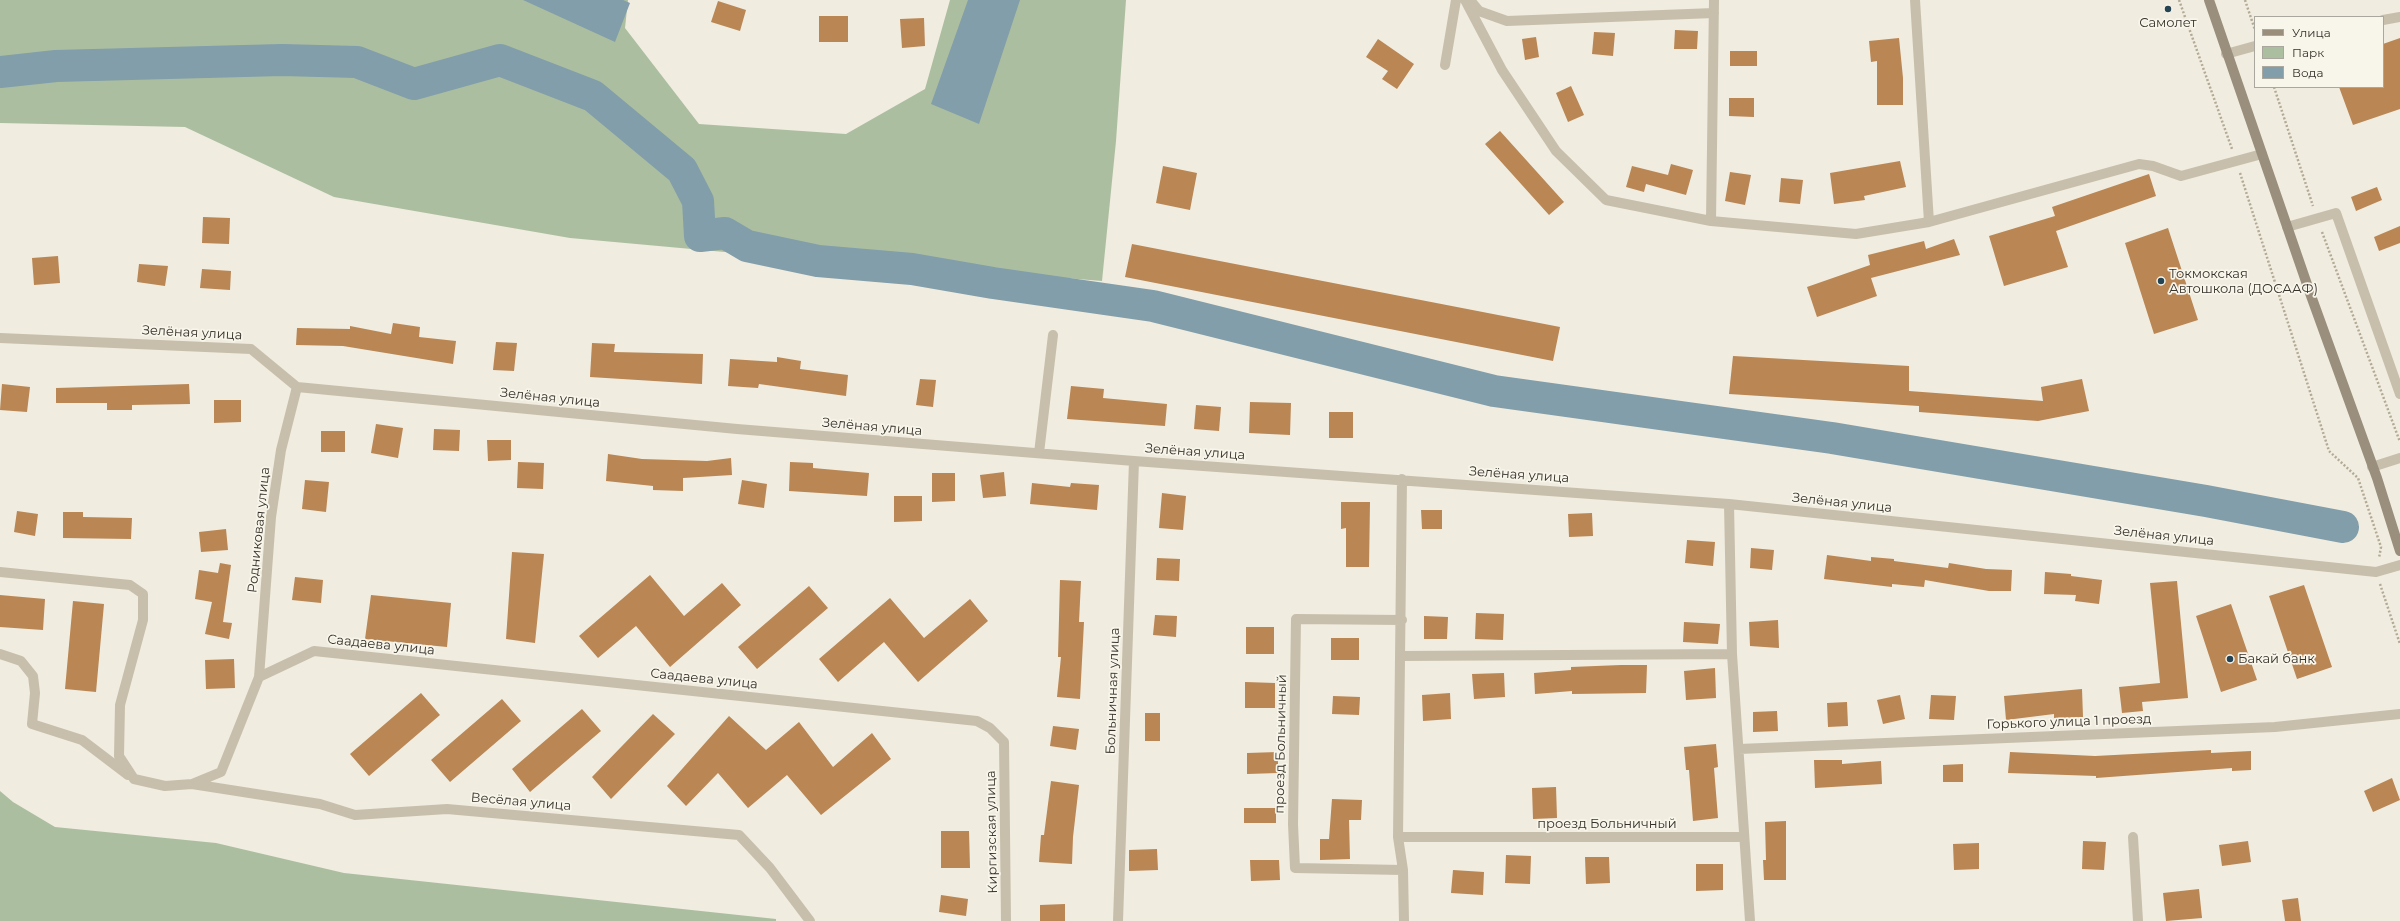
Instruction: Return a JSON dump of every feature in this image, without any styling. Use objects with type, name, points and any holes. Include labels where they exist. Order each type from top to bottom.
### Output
[{"type":"main road","points":[[2209,0],[2226,54],[2377,478],[2400,551]]},
{"type":"street","points":[[1445,65],[1456,0]]},
{"type":"street","points":[[1465,0],[1502,70],[1556,152],[1606,200],[1711,221],[1856,234],[1929,222],[2139,164],[2153,166],[2181,176],[2262,154]]},
{"type":"street","points":[[1470,0],[1480,11],[1507,20],[1714,13]]},
{"type":"street","points":[[1711,221],[1714,0]]},
{"type":"street","points":[[1915,0],[1929,222]]},
{"type":"street","points":[[2384,20],[2400,17]]},
{"type":"street","points":[[2226,54],[2254,46]]},
{"type":"street","points":[[2287,227],[2336,213],[2400,394]]},
{"type":"street","points":[[1039,453],[1053,335]]},
{"type":"street","name":"Зелёная улица","points":[[0,338],[251,349],[297,387],[737,429],[1134,462],[1402,479],[1729,504],[2376,572],[2400,565]]},
{"type":"street","name":"Родниковая улица","points":[[259,677],[271,518],[281,450],[297,387]]},
{"type":"street","points":[[2372,467],[2400,458]]},
{"type":"street","name":"Больничная улица","points":[[1118,921],[1134,462]]},
{"type":"street","points":[[1402,479],[1402,620],[1400,656],[1398,837],[1403,870],[1404,921]]},
{"type":"street","points":[[1729,504],[1732,654],[1750,921]]},
{"type":"street","points":[[0,572],[130,585],[143,594],[143,620],[120,705],[119,756],[134,779]]},
{"type":"street","name":"проезд Больничный","points":[[1402,620],[1296,619],[1293,824],[1295,868],[1403,870]]},
{"type":"street","name":"Саадаева улица","points":[[259,677],[314,651],[977,720],[990,728],[1004,742]]},
{"type":"street","points":[[0,654],[21,661],[33,676],[35,693],[32,724],[82,740],[134,779],[165,786],[192,784],[221,772],[259,677]]},
{"type":"street","points":[[1400,656],[1732,654]]},
{"type":"street","name":"Горького улица 1 проезд","points":[[1739,748],[2275,727],[2400,714]]},
{"type":"street","name":"Киргизская улица","points":[[1004,742],[1006,921]]},
{"type":"street","name":"Весёлая улица","points":[[192,784],[320,804],[355,815],[447,809],[739,835],[770,868],[810,921]]},
{"type":"street","name":"проезд Больничный","points":[[1398,837],[1744,837]]},
{"type":"street","points":[[2133,837],[2138,921]]},
{"type":"path","points":[[2179,0],[2237,161],[2329,451],[2358,478],[2380,547],[2376,572],[2400,644]]},
{"type":"path","points":[[2245,0],[2254,27]]},
{"type":"path","points":[[2274,88],[2318,219],[2400,442]]},
{"type":"green space","points":[[0,0],[628,0],[625,28],[699,124],[846,134],[925,89],[950,0],[1126,0],[1116,141],[1102,281],[919,266],[780,257],[570,238],[334,197],[185,127],[0,123]]},
{"type":"green space","points":[[0,791],[13,802],[55,827],[216,843],[344,873],[776,919],[776,921],[0,921]]},
{"type":"water","points":[[523,0],[623,0],[630,3],[615,42]]},
{"type":"water","points":[[968,0],[1020,0],[979,124],[931,104]]},
{"type":"building","points":[[718,1],[746,10],[740,31],[711,22]]},
{"type":"building","points":[[819,16],[848,16],[848,42],[819,42]]},
{"type":"building","points":[[924,18],[925,46],[902,48],[900,19]]},
{"type":"building","points":[[1675,30],[1698,31],[1697,49],[1674,49]]},
{"type":"building","points":[[1594,32],[1615,33],[1613,56],[1592,54]]},
{"type":"building","points":[[1536,37],[1539,57],[1525,60],[1522,39]]},
{"type":"building","points":[[1899,38],[1903,78],[1903,105],[1877,105],[1877,61],[1871,62],[1869,41]]},
{"type":"building","points":[[2400,38],[2400,109],[2353,125],[2339,88],[2384,88],[2384,44]]},
{"type":"building","points":[[1378,39],[1414,64],[1397,89],[1382,79],[1388,71],[1366,57]]},
{"type":"building","points":[[1730,51],[1757,51],[1757,66],[1730,66]]},
{"type":"building","points":[[1571,86],[1584,115],[1568,122],[1556,93]]},
{"type":"building","points":[[1729,98],[1754,98],[1754,117],[1729,116]]},
{"type":"building","points":[[1500,131],[1564,202],[1549,215],[1485,144]]},
{"type":"building","points":[[1900,161],[1906,187],[1864,196],[1865,200],[1834,204],[1830,173]]},
{"type":"building","points":[[1671,164],[1693,170],[1686,195],[1646,184],[1644,192],[1626,187],[1632,166],[1668,175]]},
{"type":"building","points":[[1163,166],[1197,173],[1190,210],[1156,203]]},
{"type":"building","points":[[1730,172],[1751,175],[1745,205],[1725,201]]},
{"type":"building","points":[[2149,174],[2156,196],[2056,231],[2068,267],[2004,286],[1989,236],[2055,216],[2052,207]]},
{"type":"building","points":[[1781,178],[1803,180],[1800,204],[1779,202]]},
{"type":"building","points":[[2377,187],[2382,200],[2356,211],[2351,197]]},
{"type":"building","points":[[203,217],[230,218],[229,244],[202,243]]},
{"type":"building","points":[[2400,226],[2400,243],[2379,251],[2374,237]]},
{"type":"building","name":"Токмокская Автошкола (ДОСААФ)","points":[[2168,228],[2198,320],[2154,334],[2125,243]]},
{"type":"building","points":[[1954,239],[1960,255],[1871,278],[1877,296],[1817,317],[1807,287],[1870,265],[1868,255],[1924,241],[1926,249]]},
{"type":"building","points":[[1132,244],[1560,327],[1553,361],[1125,277]]},
{"type":"building","points":[[58,256],[60,283],[34,285],[32,258]]},
{"type":"building","points":[[139,264],[168,266],[165,286],[137,282]]},
{"type":"building","points":[[202,269],[231,271],[230,290],[200,288]]},
{"type":"building","points":[[393,323],[420,327],[419,337],[456,341],[453,364],[343,346],[296,345],[297,328],[350,329],[350,326],[391,334]]},
{"type":"building","points":[[496,342],[517,343],[514,371],[493,370]]},
{"type":"building","points":[[592,343],[615,344],[614,352],[703,354],[702,384],[590,377]]},
{"type":"building","points":[[1733,356],[1909,366],[1909,391],[2043,401],[2041,387],[2082,379],[2089,411],[2038,421],[1919,412],[1919,406],[1729,394]]},
{"type":"building","points":[[777,357],[801,361],[800,369],[848,375],[846,396],[759,384],[758,388],[728,386],[730,359],[777,362]]},
{"type":"building","points":[[920,379],[936,380],[933,407],[916,405]]},
{"type":"building","points":[[2,384],[30,387],[27,412],[0,410]]},
{"type":"building","points":[[189,384],[190,404],[132,405],[132,410],[107,410],[107,403],[56,403],[56,388]]},
{"type":"building","points":[[1071,386],[1104,389],[1103,398],[1167,404],[1165,426],[1067,419]]},
{"type":"building","points":[[214,400],[241,400],[241,422],[214,423]]},
{"type":"building","points":[[1250,402],[1291,403],[1290,435],[1249,433]]},
{"type":"building","points":[[1196,405],[1221,407],[1219,431],[1194,429]]},
{"type":"building","points":[[1329,412],[1353,412],[1353,438],[1329,438]]},
{"type":"building","points":[[376,424],[403,428],[398,458],[371,453]]},
{"type":"building","points":[[434,429],[460,430],[459,451],[433,450]]},
{"type":"building","points":[[321,431],[345,431],[345,452],[321,452]]},
{"type":"building","points":[[487,440],[511,440],[511,460],[488,461]]},
{"type":"building","points":[[608,454],[642,459],[707,461],[731,458],[732,475],[683,478],[683,491],[653,490],[653,486],[606,481]]},
{"type":"building","points":[[518,462],[544,463],[543,489],[517,488]]},
{"type":"building","points":[[790,462],[813,463],[813,468],[869,473],[867,496],[789,491]]},
{"type":"building","points":[[1004,472],[1006,496],[983,498],[980,475]]},
{"type":"building","points":[[932,473],[955,473],[955,501],[932,502]]},
{"type":"building","points":[[305,480],[329,482],[326,512],[302,509]]},
{"type":"building","points":[[742,480],[767,484],[764,508],[738,504]]},
{"type":"building","points":[[1032,483],[1070,487],[1071,483],[1099,485],[1097,510],[1030,504]]},
{"type":"building","points":[[1162,493],[1186,496],[1183,530],[1159,528]]},
{"type":"building","points":[[894,496],[922,496],[922,521],[894,522]]},
{"type":"building","points":[[1341,502],[1370,502],[1369,567],[1346,567],[1346,528],[1341,529]]},
{"type":"building","points":[[1421,510],[1442,510],[1442,529],[1422,529]]},
{"type":"building","points":[[17,511],[38,514],[35,536],[14,532]]},
{"type":"building","points":[[63,512],[83,512],[83,517],[132,518],[131,539],[63,538]]},
{"type":"building","points":[[1592,513],[1593,536],[1569,537],[1568,514]]},
{"type":"building","points":[[226,529],[228,550],[201,552],[199,532]]},
{"type":"building","points":[[1687,540],[1715,542],[1713,566],[1685,563]]},
{"type":"building","points":[[1751,548],[1774,550],[1772,570],[1750,568]]},
{"type":"building","points":[[512,552],[544,554],[535,643],[506,639]]},
{"type":"building","points":[[1827,555],[1871,561],[1871,557],[1894,559],[1894,561],[1948,568],[1949,563],[1986,569],[2012,570],[2011,591],[1989,591],[1925,580],[1924,587],[1892,584],[1892,587],[1824,579]]},
{"type":"building","points":[[1157,558],[1180,559],[1179,581],[1156,580]]},
{"type":"building","points":[[220,563],[231,565],[223,622],[232,623],[229,639],[205,634],[212,602],[195,599],[199,570],[218,573]]},
{"type":"building","points":[[2045,572],[2071,574],[2071,576],[2102,580],[2099,604],[2075,601],[2076,595],[2044,594]]},
{"type":"building","points":[[650,575],[684,616],[722,583],[741,605],[670,667],[636,626],[598,658],[579,636]]},
{"type":"building","points":[[295,577],[323,580],[321,603],[292,600]]},
{"type":"building","points":[[1060,580],[1081,581],[1079,622],[1084,622],[1080,699],[1057,697],[1061,657],[1058,657]]},
{"type":"building","points":[[2177,581],[2188,698],[2142,702],[2143,711],[2122,713],[2119,687],[2160,683],[2150,583]]},
{"type":"building","points":[[2304,585],[2332,667],[2297,679],[2269,596]]},
{"type":"building","points":[[809,586],[828,608],[757,669],[738,647]]},
{"type":"building","points":[[0,595],[45,599],[43,630],[0,627]]},
{"type":"building","points":[[371,595],[451,603],[447,647],[365,639]]},
{"type":"building","points":[[890,598],[924,638],[970,599],[988,621],[918,682],[884,642],[838,682],[819,659]]},
{"type":"building","points":[[73,601],[104,604],[96,692],[65,689]]},
{"type":"building","points":[[2231,604],[2257,680],[2221,692],[2196,616]]},
{"type":"building","points":[[1476,613],[1504,614],[1503,640],[1475,639]]},
{"type":"building","points":[[1155,615],[1177,616],[1176,637],[1153,635]]},
{"type":"building","points":[[1424,616],[1448,617],[1447,639],[1424,639]]},
{"type":"building","points":[[1778,620],[1779,648],[1750,646],[1749,622]]},
{"type":"building","points":[[1684,622],[1720,624],[1718,644],[1683,642]]},
{"type":"building","points":[[1246,627],[1274,627],[1274,654],[1246,654]]},
{"type":"building","points":[[1331,638],[1359,638],[1359,660],[1331,660]]},
{"type":"building","points":[[234,659],[235,688],[206,689],[205,660]]},
{"type":"building","points":[[1647,665],[1646,693],[1572,694],[1572,691],[1535,694],[1534,673],[1571,670],[1571,667]]},
{"type":"building","points":[[1715,668],[1716,698],[1686,700],[1684,671]]},
{"type":"building","points":[[1504,673],[1505,697],[1474,699],[1472,674]]},
{"type":"building","points":[[1245,682],[1275,683],[1275,708],[1245,708]]},
{"type":"building","points":[[2082,689],[2083,717],[2054,718],[2054,714],[2006,720],[2004,696]]},
{"type":"building","points":[[421,693],[440,715],[369,776],[350,754]]},
{"type":"building","points":[[1450,693],[1451,719],[1423,721],[1422,695]]},
{"type":"building","points":[[1900,695],[1905,719],[1883,724],[1877,700]]},
{"type":"building","points":[[1931,695],[1956,696],[1954,720],[1929,719]]},
{"type":"building","points":[[1333,696],[1360,697],[1359,715],[1332,714]]},
{"type":"building","points":[[502,699],[521,721],[450,782],[431,760]]},
{"type":"building","points":[[1847,702],[1848,726],[1828,727],[1827,703]]},
{"type":"building","points":[[582,709],[601,731],[530,792],[512,769]]},
{"type":"building","points":[[1777,711],[1778,731],[1753,732],[1753,712]]},
{"type":"building","points":[[1145,713],[1160,713],[1160,741],[1145,741]]},
{"type":"building","points":[[653,714],[675,734],[611,799],[592,777]]},
{"type":"building","points":[[729,716],[766,750],[799,722],[833,767],[872,733],[891,759],[821,815],[787,775],[748,808],[718,773],[686,806],[667,786]]},
{"type":"building","points":[[1053,726],[1079,729],[1076,750],[1050,746]]},
{"type":"building","points":[[1716,744],[1718,767],[1714,768],[1718,818],[1693,821],[1689,770],[1686,770],[1684,747]]},
{"type":"building","points":[[2211,750],[2211,753],[2251,751],[2251,770],[2232,771],[2232,768],[2096,778],[2096,776],[2008,773],[2010,752],[2095,756]]},
{"type":"building","points":[[1278,752],[1278,773],[1247,774],[1247,753]]},
{"type":"building","points":[[1814,760],[1842,760],[1842,764],[1881,761],[1882,784],[1815,788]]},
{"type":"building","points":[[1963,764],[1963,782],[1943,782],[1943,765]]},
{"type":"building","points":[[2392,778],[2400,800],[2373,812],[2364,791]]},
{"type":"building","points":[[1051,781],[1079,785],[1073,837],[1072,864],[1039,862],[1041,835],[1044,835]]},
{"type":"building","points":[[1556,787],[1557,818],[1533,819],[1532,788]]},
{"type":"building","points":[[1332,799],[1362,800],[1361,820],[1349,820],[1350,859],[1320,860],[1320,839],[1329,839]]},
{"type":"building","points":[[1244,808],[1276,808],[1276,823],[1244,823]]},
{"type":"building","points":[[1786,821],[1786,880],[1764,880],[1763,860],[1766,860],[1765,822]]},
{"type":"building","points":[[941,831],[969,831],[970,868],[941,868]]},
{"type":"building","points":[[2083,841],[2106,842],[2104,870],[2082,869]]},
{"type":"building","points":[[2248,841],[2251,862],[2222,866],[2219,845]]},
{"type":"building","points":[[1979,843],[1979,869],[1954,870],[1953,844]]},
{"type":"building","points":[[1157,849],[1158,870],[1129,871],[1129,850]]},
{"type":"building","points":[[1506,855],[1531,856],[1530,884],[1505,883]]},
{"type":"building","points":[[1585,857],[1609,857],[1610,883],[1586,884]]},
{"type":"building","points":[[1250,860],[1279,860],[1280,880],[1251,881]]},
{"type":"building","points":[[1696,864],[1723,864],[1723,890],[1696,891]]},
{"type":"building","points":[[1453,870],[1484,872],[1483,895],[1451,893]]},
{"type":"building","points":[[2199,889],[2202,918],[2166,921],[2163,893]]},
{"type":"building","points":[[941,895],[968,899],[966,916],[939,912]]},
{"type":"building","points":[[2298,898],[2301,921],[2285,921],[2282,900]]},
{"type":"building","points":[[1065,904],[1065,921],[1040,921],[1040,905]]},
{"type":"waterway","points":[[0,72],[56,66],[282,60],[357,62],[414,84],[500,60],[593,96],[682,170],[698,201],[700,236],[725,233],[747,246],[818,261],[912,269],[993,283],[1153,306],[1494,391],[1832,438],[2206,501],[2343,527]]},
{"type":"place","name":"Самолет","points":[[2168,9]]},
{"type":"place","name":"Токмокская Автошкола (ДОСААФ)","points":[[2161,281]]},
{"type":"place","name":"Бакай банк","points":[[2230,659]]}]
